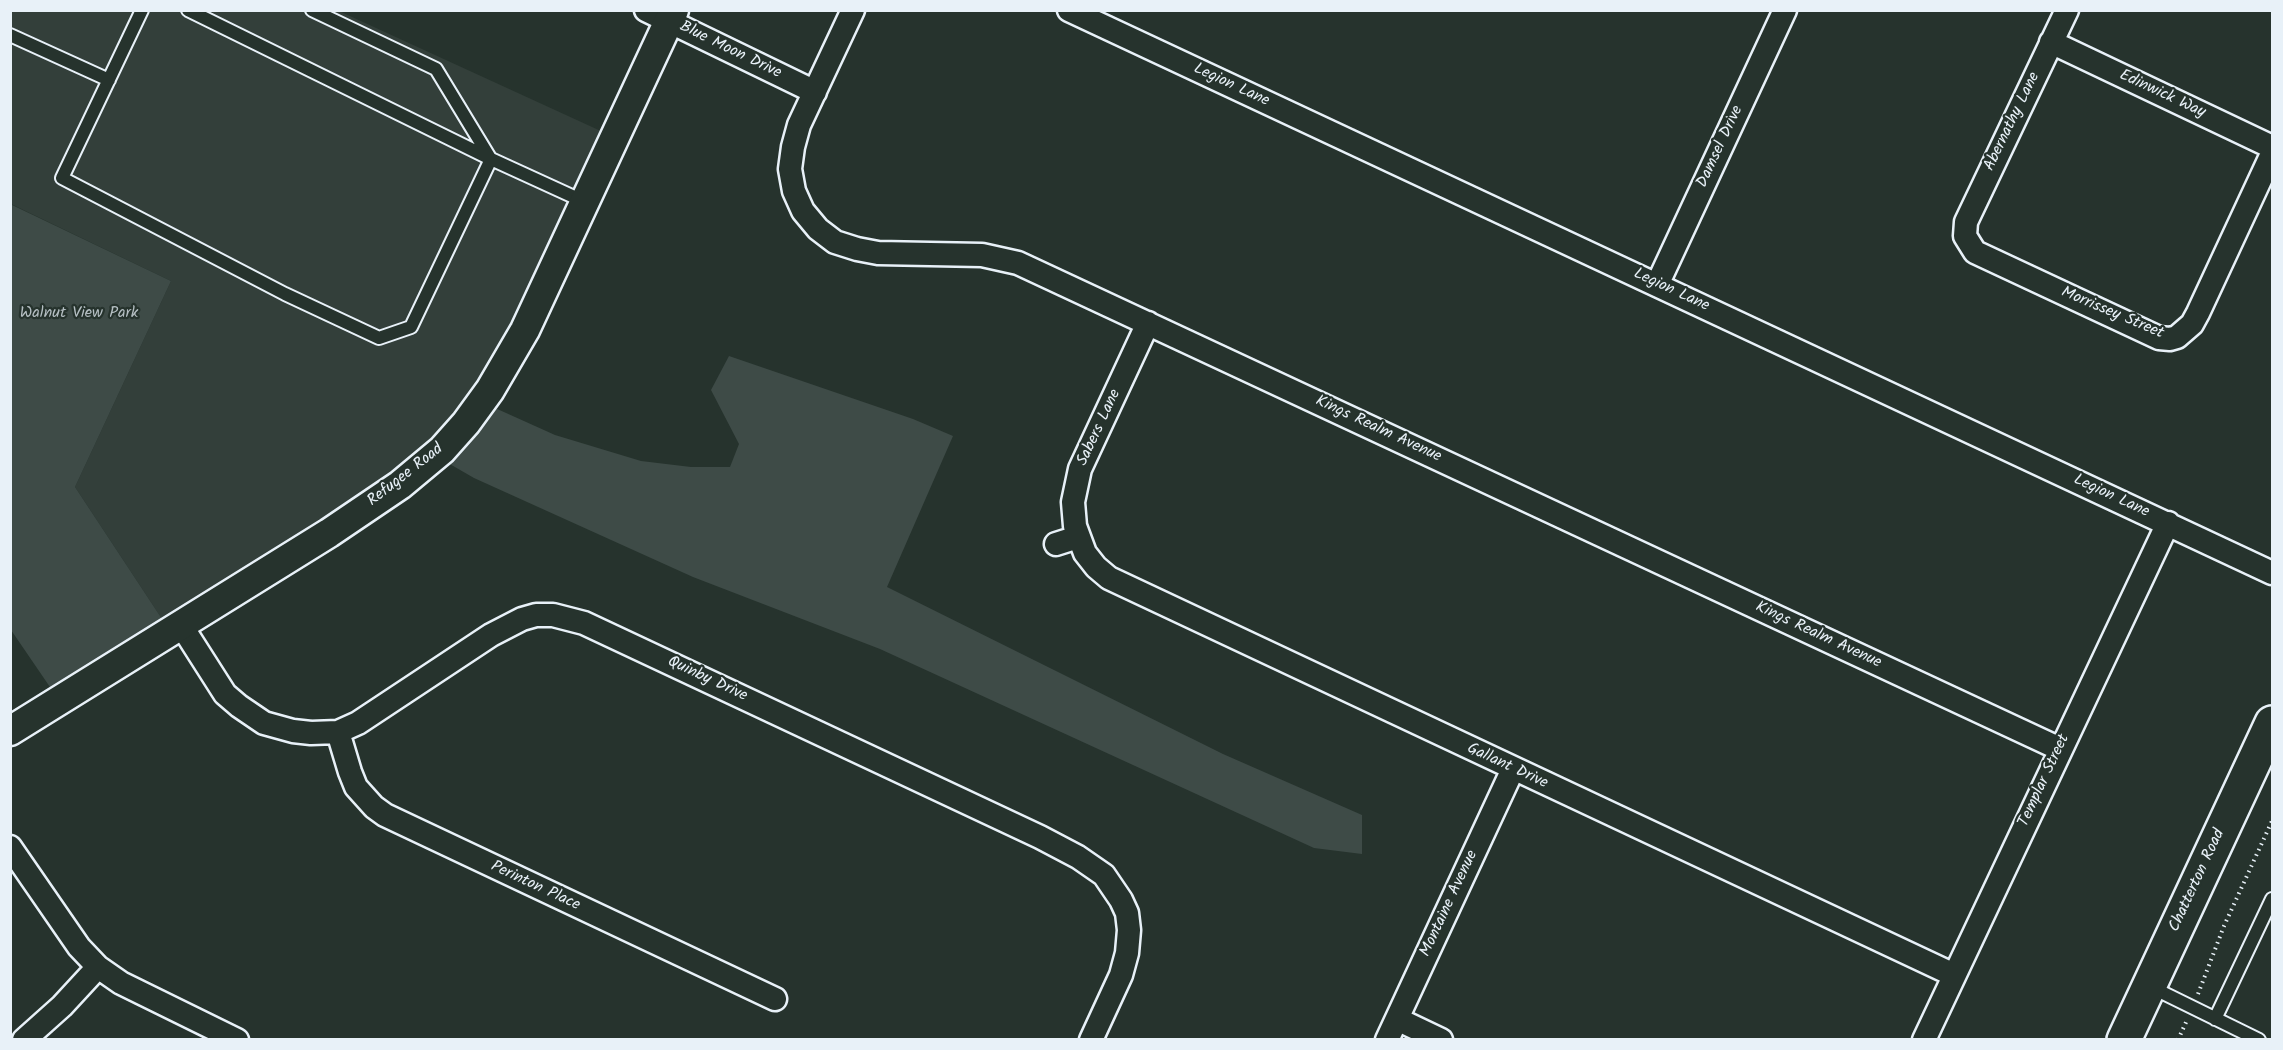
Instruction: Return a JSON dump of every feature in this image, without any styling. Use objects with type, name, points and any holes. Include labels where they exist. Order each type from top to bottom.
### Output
[{"type":"main road","name":"Chatterton Road","points":[[2124,1040],[2272,723]]},
{"type":"street","points":[[815,92],[853,10]]},
{"type":"street","name":"Legion Lane","points":[[1069,10],[2272,573]]},
{"type":"street","name":"Abernathy Lane","points":[[1965,236],[1966,222],[1976,199],[2067,10]]},
{"type":"street","name":"Blue Moon Drive","points":[[663,14],[815,92]]},
{"type":"street","name":"Refugee Road","points":[[10,731],[329,533],[400,485],[442,450],[466,423],[490,390],[525,330],[585,202],[663,14]]},
{"type":"street","name":"Damsel Drive","points":[[1657,285],[1776,14]]},
{"type":"street","name":"Edinwick Way","points":[[2051,42],[2272,147]]},
{"type":"street","name":"Kings Realm Avenue","points":[[815,92],[799,125],[790,169],[794,191],[803,211],[818,229],[835,242],[878,253],[982,255],[1018,263],[2060,749]]},
{"type":"street","name":"Morrissey Street","points":[[1965,236],[1970,245],[1982,256],[2159,338],[2170,339],[2184,332],[2192,324],[2272,154]]},
{"type":"street","name":"Sabers Lane","points":[[1078,537],[1072,514],[1080,469],[1148,323]]},
{"type":"street","name":"Templar Street","points":[[1924,1040],[2168,523]]},
{"type":"street","points":[[1056,544],[1078,537]]},
{"type":"street","name":"Gallant Drive","points":[[1078,537],[1096,567],[1124,587],[1954,975]]},
{"type":"street","name":"Quinby Drive","points":[[181,625],[225,694],[251,716],[264,723],[293,731],[312,733],[338,732],[358,723],[491,635],[522,619],[536,615],[553,615],[584,623],[1040,837],[1078,857],[1104,875],[1121,900],[1129,930],[1127,953],[1121,975],[1091,1040]]},
{"type":"street","name":"Perinton Place","points":[[338,732],[356,787],[374,807],[391,818],[775,999]]},
{"type":"street","name":"Montaine Avenue","points":[[1392,1029],[1513,769]]},
{"type":"street","points":[[10,847],[79,948],[98,967],[121,983],[237,1040]]},
{"type":"street","points":[[24,1040],[62,1006],[98,967]]},
{"type":"street","points":[[1392,1029],[1441,1040]]},
{"type":"lane","points":[[142,10],[62,178],[285,294],[379,338],[411,327],[491,159]]},
{"type":"lane","points":[[188,10],[491,159],[585,202]]},
{"type":"lane","points":[[312,10],[436,69],[491,159]]},
{"type":"lane","points":[[10,35],[109,80]]},
{"type":"lane","points":[[2215,1019],[2272,899]]},
{"type":"lane","points":[[2149,985],[2259,1040]]},
{"type":"path","points":[[2178,1040],[2224,926],[2272,821]]},
{"type":"shaded area","points":[[10,11],[339,11],[603,132],[503,347],[440,443],[359,499],[164,622],[75,487],[171,281],[11,204]]},
{"type":"green space","name":"Walnut View Park","points":[[10,204],[171,281],[75,487],[164,622],[52,690],[11,630]]},
{"type":"green space","points":[[729,356],[913,419],[953,436],[887,587],[1223,754],[1362,815],[1362,854],[1314,848],[880,649],[693,577],[474,478],[448,463],[495,408],[555,435],[641,461],[691,467],[730,467],[739,444],[711,390]]}]
